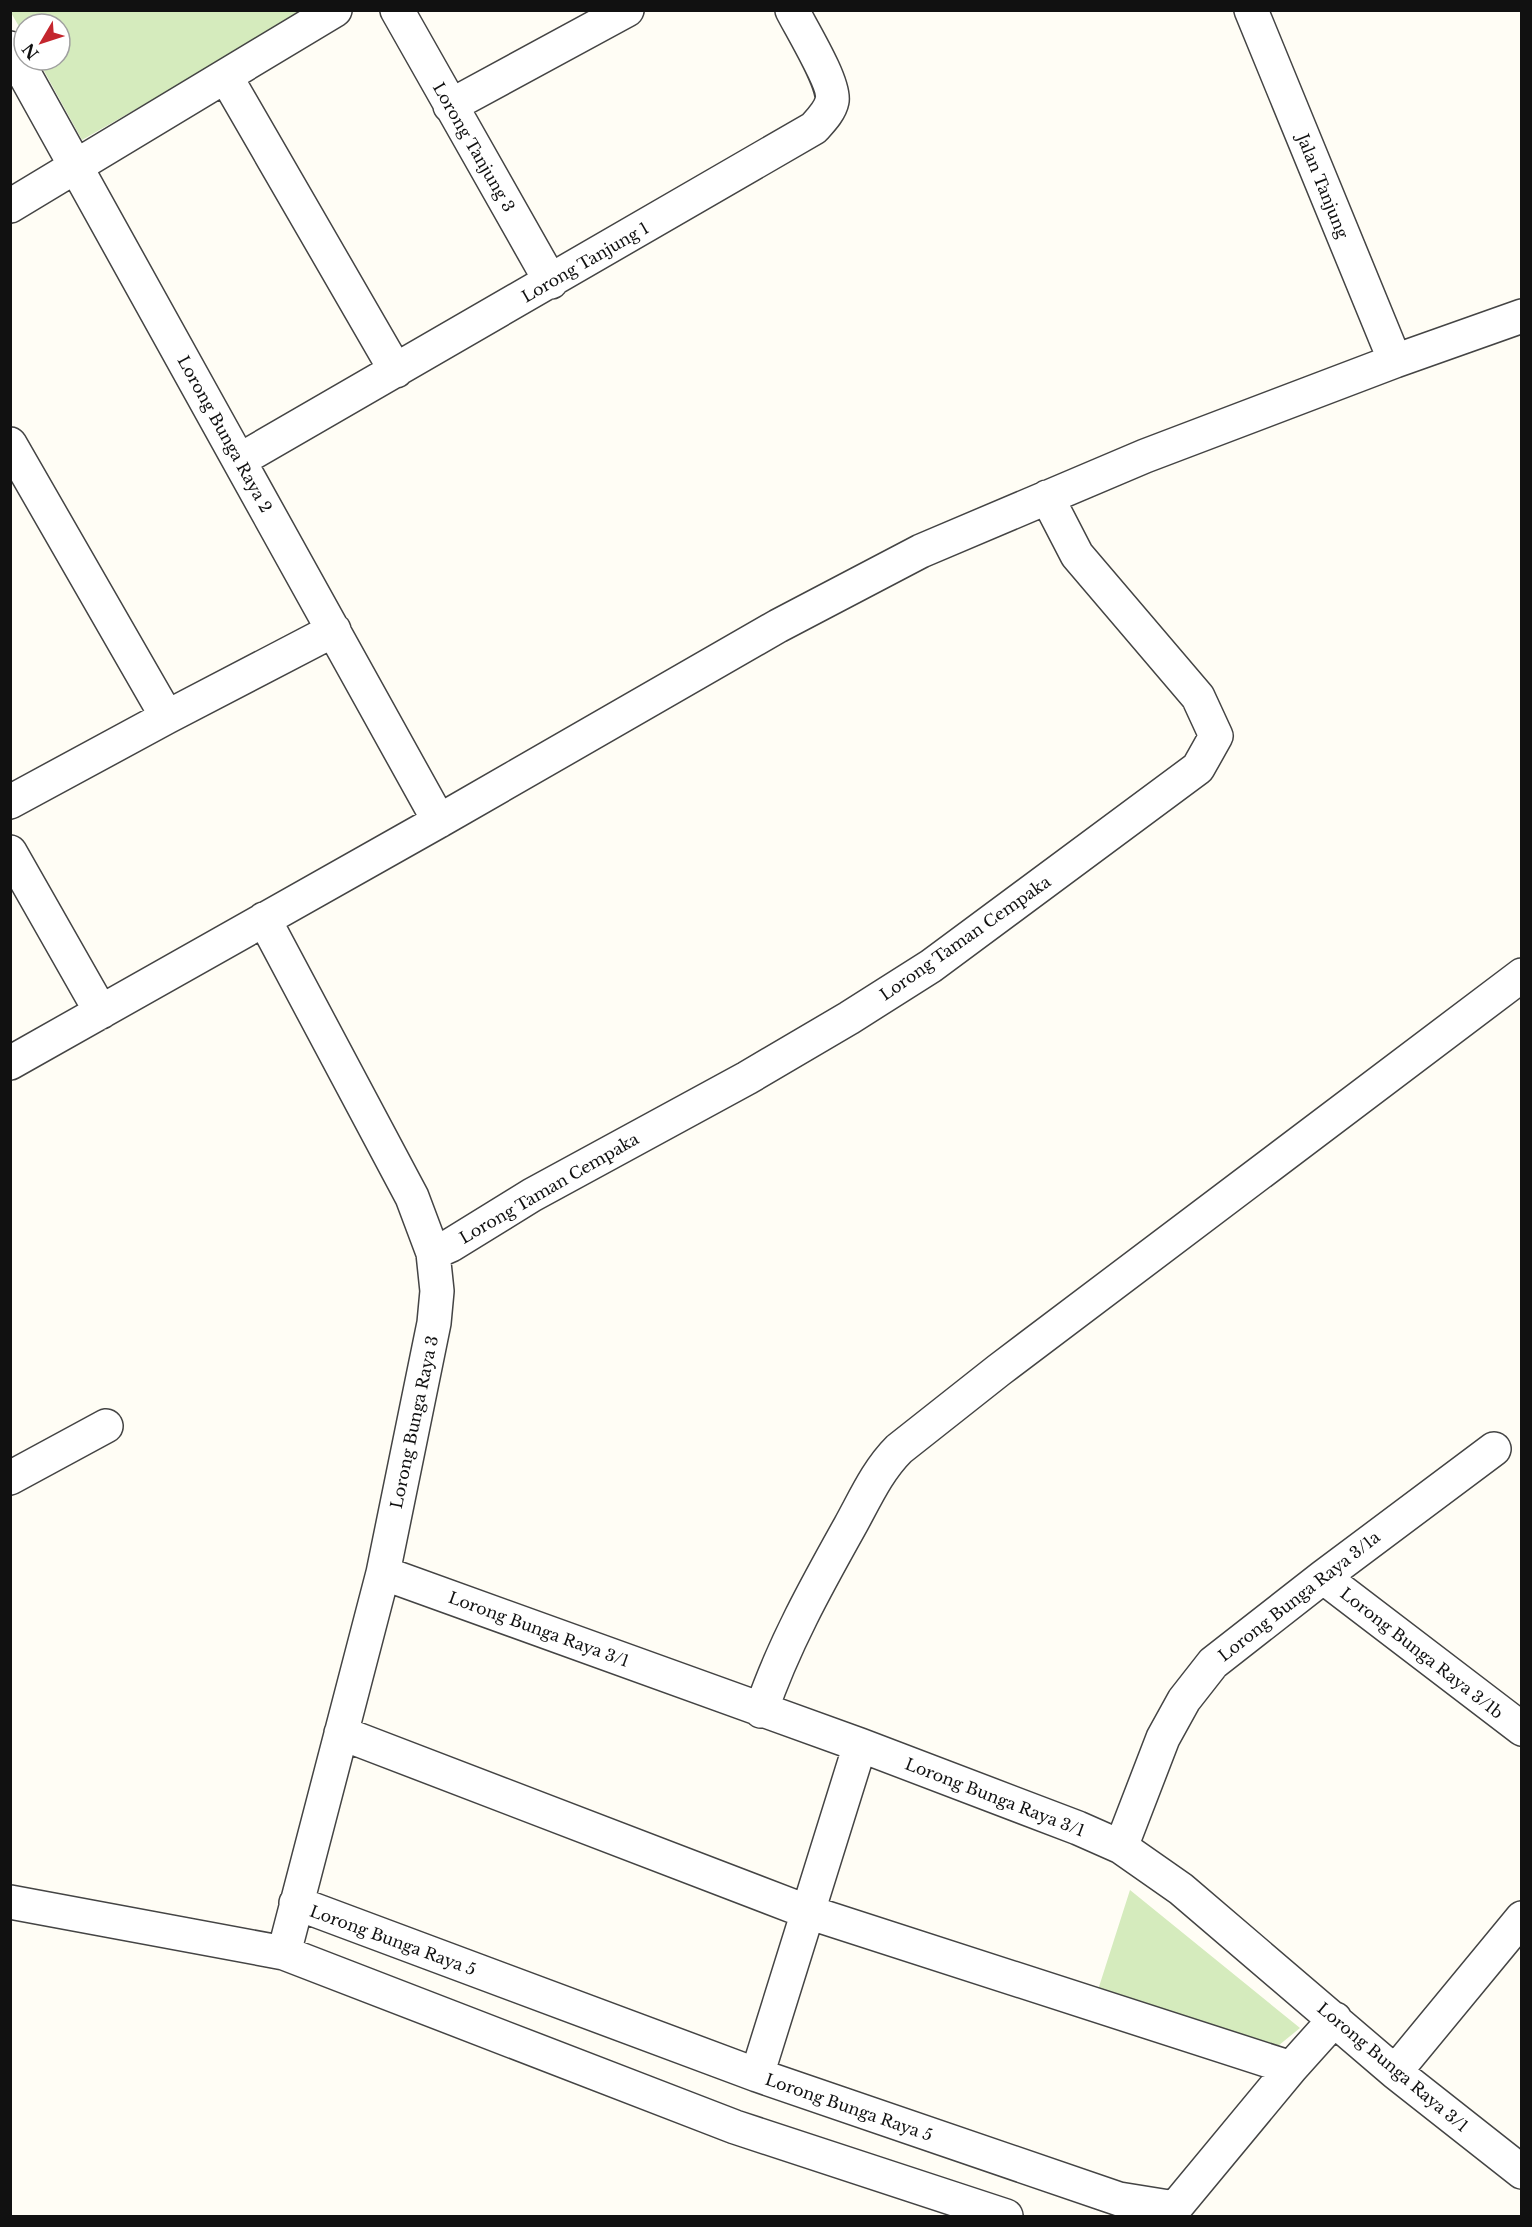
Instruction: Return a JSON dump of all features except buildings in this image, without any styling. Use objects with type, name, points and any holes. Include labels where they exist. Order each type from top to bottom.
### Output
[{"type":"street","points":[[10,206],[335,10]]},
{"type":"street","name":"Lorong Tanjung 3","points":[[397,10],[551,282]]},
{"type":"street","name":"Lorong Tanjung 1","points":[[240,460],[814,128],[825,116],[833,99],[830,82],[792,10]]},
{"type":"street","name":"Jalan Tanjung","points":[[1251,10],[1395,361]]},
{"type":"street","points":[[450,106],[614,13]]},
{"type":"street","name":"Lorong Bunga Raya 2","points":[[10,48],[439,821]]},
{"type":"street","points":[[226,77],[396,371]]},
{"type":"street","points":[[10,1063],[844,590],[921,551],[1145,456],[1521,316]]},
{"type":"street","points":[[10,444],[167,717]]},
{"type":"street","name":"Lorong Taman Cempaka","points":[[432,1253],[451,1245],[531,1195],[758,1072],[932,966],[1198,768],[1216,736],[1198,697],[1077,555],[1047,497]]},
{"type":"street","points":[[10,802],[334,630]]},
{"type":"street","points":[[11,854],[101,1012]]},
{"type":"street","name":"Lorong Bunga Raya 3","points":[[264,919],[412,1197],[432,1253],[437,1291],[434,1323],[383,1573],[296,1903],[285,1953]]},
{"type":"street","points":[[760,1710],[774,1671],[841,1542],[878,1474],[899,1449],[999,1370],[1520,979]]},
{"type":"street","points":[[10,1478],[106,1426]]},
{"type":"street","name":"Lorong Bunga Raya 3/1a","points":[[1121,1847],[1163,1738],[1184,1700],[1213,1663],[1323,1576],[1494,1449]]},
{"type":"street","name":"Lorong Bunga Raya 3/1","points":[[383,1573],[860,1745],[1078,1828],[1121,1847],[1181,1889],[1395,2072],[1521,2172]]},
{"type":"street","name":"Lorong Bunga Raya 3/1b","points":[[1323,1576],[1521,1729]]},
{"type":"street","points":[[341,1733],[808,1912],[1291,2068]]},
{"type":"street","points":[[757,2075],[860,1745]]},
{"type":"street","points":[[10,1902],[285,1953],[735,2127],[1006,2217]]},
{"type":"street","name":"Lorong Bunga Raya 5","points":[[296,1903],[757,2075],[1119,2199],[1179,2212],[1291,2068],[1335,2019]]},
{"type":"street","points":[[1395,2072],[1521,1918]]},
{"type":"green space","points":[[10,11],[307,11],[82,140],[45,72],[72,72],[72,12],[12,12],[12,14]]},
{"type":"green space","points":[[1130,1890],[1300,2028],[1273,2050],[1097,1993]]}]
